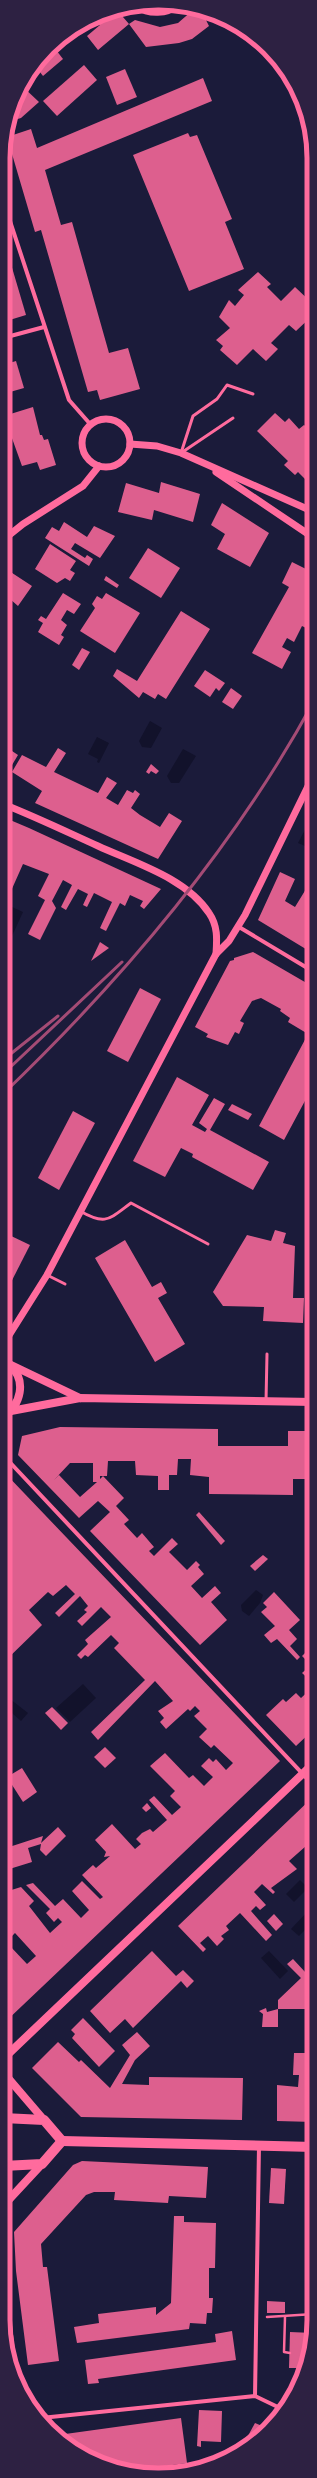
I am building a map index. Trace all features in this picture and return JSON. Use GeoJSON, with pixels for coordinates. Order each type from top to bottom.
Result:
{"type":"FeatureCollection","features":[{"type":"Feature","properties":{"kind":"main road"},"geometry":{"type":"LineString","coordinates":[[10,1364],[80,1398]]}},
{"type":"Feature","properties":{"kind":"main road"},"geometry":{"type":"LineString","coordinates":[[10,1366],[14,1369],[20,1386],[20,1395],[11,1411]]}},
{"type":"Feature","properties":{"kind":"main road"},"geometry":{"type":"LineString","coordinates":[[11,1411],[80,1398],[307,1402]]}},
{"type":"Feature","properties":{"kind":"main road"},"geometry":{"type":"LineString","coordinates":[[10,2052],[307,1770]]}},
{"type":"Feature","properties":{"kind":"main road"},"geometry":{"type":"LineString","coordinates":[[10,2080],[62,2142]]}},
{"type":"Feature","properties":{"kind":"main road"},"geometry":{"type":"LineString","coordinates":[[10,2118],[44,2120]]}},
{"type":"Feature","properties":{"kind":"main road"},"geometry":{"type":"LineString","coordinates":[[10,2198],[62,2142],[307,2147]]}},
{"type":"Feature","properties":{"kind":"main road"},"geometry":{"type":"LineString","coordinates":[[10,2166],[42,2164]]}},
{"type":"Feature","properties":{"kind":"street"},"geometry":{"type":"LineString","coordinates":[[140,11],[160,14],[169,10]]}},
{"type":"Feature","properties":{"kind":"street"},"geometry":{"type":"LineString","coordinates":[[10,222],[69,400],[90,425]]}},
{"type":"Feature","properties":{"kind":"street"},"geometry":{"type":"LineString","coordinates":[[10,336],[44,327]]}},
{"type":"Feature","properties":{"kind":"street"},"geometry":{"type":"LineString","coordinates":[[105,420],[120,424],[125,429],[130,444],[126,457],[120,462],[114,466],[99,466],[92,463],[84,452],[83,437],[90,425],[105,420]]}},
{"type":"Feature","properties":{"kind":"street"},"geometry":{"type":"LineString","coordinates":[[130,444],[157,446],[181,453],[307,509]]}},
{"type":"Feature","properties":{"kind":"street"},"geometry":{"type":"LineString","coordinates":[[199,461],[307,533]]}},
{"type":"Feature","properties":{"kind":"street"},"geometry":{"type":"LineString","coordinates":[[10,534],[23,524],[83,486],[99,466]]}},
{"type":"Feature","properties":{"kind":"street"},"geometry":{"type":"LineString","coordinates":[[10,1334],[46,1275],[216,954],[239,927],[307,788]]}},
{"type":"Feature","properties":{"kind":"street"},"geometry":{"type":"LineString","coordinates":[[10,807],[155,872],[187,891],[201,903],[214,921],[217,936],[216,954]]}},
{"type":"Feature","properties":{"kind":"street"},"geometry":{"type":"LineString","coordinates":[[239,927],[307,968]]}},
{"type":"Feature","properties":{"kind":"street"},"geometry":{"type":"LineString","coordinates":[[10,1462],[307,1778]]}},
{"type":"Feature","properties":{"kind":"street"},"geometry":{"type":"LineString","coordinates":[[255,2396],[259,2145]]}},
{"type":"Feature","properties":{"kind":"street"},"geometry":{"type":"LineString","coordinates":[[10,2325],[12,2344]]}},
{"type":"Feature","properties":{"kind":"street"},"geometry":{"type":"LineString","coordinates":[[47,2417],[255,2396],[279,2406]]}},
{"type":"Feature","properties":{"kind":"lane"},"geometry":{"type":"LineString","coordinates":[[181,453],[193,416],[217,399],[227,385],[253,394]]}},
{"type":"Feature","properties":{"kind":"lane"},"geometry":{"type":"LineString","coordinates":[[181,453],[233,418]]}},
{"type":"Feature","properties":{"kind":"lane"},"geometry":{"type":"LineString","coordinates":[[80,1212],[96,1220],[106,1221],[131,1203],[208,1244]]}},
{"type":"Feature","properties":{"kind":"lane"},"geometry":{"type":"LineString","coordinates":[[46,1275],[65,1284]]}},
{"type":"Feature","properties":{"kind":"lane"},"geometry":{"type":"LineString","coordinates":[[266,1401],[267,1354]]}},
{"type":"Feature","properties":{"kind":"path"},"geometry":{"type":"LineString","coordinates":[[257,2317],[285,2317],[307,2315]]}},
{"type":"Feature","properties":{"kind":"path"},"geometry":{"type":"LineString","coordinates":[[285,2317],[284,2352],[290,2353]]}},
{"type":"Feature","properties":{"kind":"shaded area"},"geometry":{"type":"Polygon","coordinates":[[[150,721],[162,728],[151,748],[142,747],[139,741],[150,721]]]}},
{"type":"Feature","properties":{"kind":"shaded area"},"geometry":{"type":"Polygon","coordinates":[[[97,737],[109,743],[99,763],[97,762],[98,759],[88,754],[97,737]]]}},
{"type":"Feature","properties":{"kind":"shaded area"},"geometry":{"type":"Polygon","coordinates":[[[183,749],[196,756],[179,783],[171,783],[167,776],[183,749]]]}},
{"type":"Feature","properties":{"kind":"shaded area"},"geometry":{"type":"Polygon","coordinates":[[[307,826],[307,847],[298,843],[307,826]]]}},
{"type":"Feature","properties":{"kind":"shaded area"},"geometry":{"type":"Polygon","coordinates":[[[12,907],[23,912],[10,940],[10,911],[12,907]]]}},
{"type":"Feature","properties":{"kind":"shaded area"},"geometry":{"type":"Polygon","coordinates":[[[256,1590],[263,1595],[260,1603],[249,1616],[242,1611],[241,1605],[256,1590]]]}},
{"type":"Feature","properties":{"kind":"shaded area"},"geometry":{"type":"Polygon","coordinates":[[[83,1684],[96,1698],[70,1722],[56,1708],[83,1684]]]}},
{"type":"Feature","properties":{"kind":"shaded area"},"geometry":{"type":"Polygon","coordinates":[[[10,1699],[28,1713],[21,1721],[10,1711],[10,1699]]]}},
{"type":"Feature","properties":{"kind":"shaded area"},"geometry":{"type":"Polygon","coordinates":[[[300,1880],[307,1887],[307,1889],[294,1902],[286,1894],[300,1880]]]}},
{"type":"Feature","properties":{"kind":"shaded area"},"geometry":{"type":"Polygon","coordinates":[[[307,1912],[307,1928],[299,1936],[291,1929],[307,1912]]]}},
{"type":"Feature","properties":{"kind":"shaded area"},"geometry":{"type":"Polygon","coordinates":[[[269,1951],[288,1971],[280,1979],[261,1958],[269,1951]]]}},
{"type":"Feature","properties":{"kind":"building"},"geometry":{"type":"Polygon","coordinates":[[[189,13],[205,18],[209,26],[192,39],[179,43],[146,47],[129,24],[135,20],[160,27],[178,23],[189,13]]]}},
{"type":"Feature","properties":{"kind":"building"},"geometry":{"type":"Polygon","coordinates":[[[121,15],[129,24],[98,50],[87,36],[100,25],[98,23],[121,15]]]}},
{"type":"Feature","properties":{"kind":"building"},"geometry":{"type":"Polygon","coordinates":[[[56,50],[63,59],[43,76],[39,71],[56,50]]]}},
{"type":"Feature","properties":{"kind":"building"},"geometry":{"type":"Polygon","coordinates":[[[84,65],[97,80],[57,116],[43,101],[84,65]]]}},
{"type":"Feature","properties":{"kind":"building"},"geometry":{"type":"Polygon","coordinates":[[[125,69],[137,97],[117,105],[106,77],[125,69]]]}},
{"type":"Feature","properties":{"kind":"building"},"geometry":{"type":"Polygon","coordinates":[[[203,78],[212,101],[45,170],[61,225],[72,222],[109,353],[128,348],[140,389],[100,400],[97,390],[88,392],[41,230],[35,232],[10,148],[12,135],[31,129],[37,148],[203,78]]]}},
{"type":"Feature","properties":{"kind":"building"},"geometry":{"type":"Polygon","coordinates":[[[27,90],[39,102],[21,118],[15,120],[27,90]]]}},
{"type":"Feature","properties":{"kind":"building"},"geometry":{"type":"Polygon","coordinates":[[[188,133],[190,137],[197,135],[232,219],[225,222],[244,269],[189,291],[133,155],[188,133]]]}},
{"type":"Feature","properties":{"kind":"building"},"geometry":{"type":"Polygon","coordinates":[[[10,261],[26,315],[10,320],[10,261]]]}},
{"type":"Feature","properties":{"kind":"building"},"geometry":{"type":"Polygon","coordinates":[[[258,272],[271,284],[267,287],[281,301],[295,287],[307,298],[307,321],[296,331],[289,325],[271,343],[278,349],[266,361],[253,349],[237,365],[220,350],[223,346],[216,340],[230,328],[219,317],[229,300],[235,306],[244,295],[238,290],[258,272]]]}},
{"type":"Feature","properties":{"kind":"building"},"geometry":{"type":"Polygon","coordinates":[[[16,361],[24,388],[10,392],[10,363],[16,361]]]}},
{"type":"Feature","properties":{"kind":"building"},"geometry":{"type":"Polygon","coordinates":[[[33,407],[40,435],[42,435],[44,440],[48,439],[56,465],[40,470],[37,462],[22,466],[10,433],[10,414],[33,407]]]}},
{"type":"Feature","properties":{"kind":"building"},"geometry":{"type":"Polygon","coordinates":[[[275,413],[285,422],[289,418],[299,429],[304,425],[307,427],[307,481],[298,472],[295,475],[284,465],[288,461],[257,431],[275,413]]]}},
{"type":"Feature","properties":{"kind":"building"},"geometry":{"type":"Polygon","coordinates":[[[161,482],[200,494],[193,522],[154,510],[152,520],[118,512],[126,483],[159,493],[161,482]]]}},
{"type":"Feature","properties":{"kind":"building"},"geometry":{"type":"Polygon","coordinates":[[[222,503],[269,533],[250,567],[217,549],[225,534],[211,525],[222,503]]]}},
{"type":"Feature","properties":{"kind":"building"},"geometry":{"type":"Polygon","coordinates":[[[64,522],[87,537],[94,526],[115,536],[100,558],[75,543],[71,549],[85,558],[87,555],[93,559],[89,566],[45,538],[52,527],[59,531],[64,522]]]}},
{"type":"Feature","properties":{"kind":"building"},"geometry":{"type":"Polygon","coordinates":[[[50,544],[76,561],[70,570],[75,573],[70,581],[65,578],[57,583],[35,569],[50,544]]]}},
{"type":"Feature","properties":{"kind":"building"},"geometry":{"type":"Polygon","coordinates":[[[148,548],[180,568],[161,598],[129,578],[148,548]]]}},
{"type":"Feature","properties":{"kind":"building"},"geometry":{"type":"Polygon","coordinates":[[[292,562],[307,570],[307,626],[306,628],[302,626],[294,642],[287,638],[282,647],[291,652],[282,669],[252,653],[289,587],[282,583],[292,562]]]}},
{"type":"Feature","properties":{"kind":"building"},"geometry":{"type":"Polygon","coordinates":[[[10,572],[32,586],[18,606],[10,599],[10,572]]]}},
{"type":"Feature","properties":{"kind":"building"},"geometry":{"type":"Polygon","coordinates":[[[106,576],[119,585],[117,588],[104,580],[106,576]]]}},
{"type":"Feature","properties":{"kind":"building"},"geometry":{"type":"Polygon","coordinates":[[[63,593],[81,604],[74,614],[67,610],[61,620],[67,625],[61,635],[64,637],[59,645],[38,632],[43,623],[38,620],[41,616],[46,619],[63,593]]]}},
{"type":"Feature","properties":{"kind":"building"},"geometry":{"type":"Polygon","coordinates":[[[106,593],[140,613],[115,653],[80,631],[95,608],[92,604],[97,596],[102,599],[106,593]]]}},
{"type":"Feature","properties":{"kind":"building"},"geometry":{"type":"Polygon","coordinates":[[[181,611],[210,629],[166,699],[158,694],[155,699],[143,692],[139,698],[113,676],[117,669],[137,681],[181,611]]]}},
{"type":"Feature","properties":{"kind":"building"},"geometry":{"type":"Polygon","coordinates":[[[82,648],[90,652],[79,670],[72,665],[82,648]]]}},
{"type":"Feature","properties":{"kind":"building"},"geometry":{"type":"Polygon","coordinates":[[[205,670],[225,683],[219,691],[216,688],[210,697],[194,686],[205,670]]]}},
{"type":"Feature","properties":{"kind":"building"},"geometry":{"type":"Polygon","coordinates":[[[231,688],[242,696],[233,709],[222,702],[231,688]]]}},
{"type":"Feature","properties":{"kind":"building"},"geometry":{"type":"Polygon","coordinates":[[[58,748],[66,753],[54,772],[98,793],[107,777],[117,783],[106,798],[118,805],[127,790],[133,793],[135,790],[140,794],[131,808],[140,815],[160,827],[169,813],[182,821],[158,859],[35,803],[42,791],[12,772],[22,755],[46,767],[58,748]]]}},
{"type":"Feature","properties":{"kind":"building"},"geometry":{"type":"Polygon","coordinates":[[[10,750],[18,755],[10,768],[10,750]]]}},
{"type":"Feature","properties":{"kind":"building"},"geometry":{"type":"Polygon","coordinates":[[[151,764],[159,771],[156,774],[151,771],[149,774],[146,772],[151,764]]]}},
{"type":"Feature","properties":{"kind":"building"},"geometry":{"type":"Polygon","coordinates":[[[10,820],[161,889],[144,909],[140,906],[143,901],[130,895],[125,906],[120,903],[106,931],[100,928],[112,902],[94,893],[87,907],[83,905],[88,894],[78,889],[66,910],[61,907],[72,885],[63,880],[52,901],[56,908],[40,940],[28,934],[45,900],[38,896],[49,874],[23,864],[10,893],[10,820]]]}},
{"type":"Feature","properties":{"kind":"building"},"geometry":{"type":"Polygon","coordinates":[[[280,872],[295,879],[285,901],[295,907],[307,887],[307,895],[305,898],[307,899],[307,950],[258,920],[280,872]]]}},
{"type":"Feature","properties":{"kind":"building"},"geometry":{"type":"Polygon","coordinates":[[[100,942],[109,948],[91,961],[100,942]]]}},
{"type":"Feature","properties":{"kind":"building"},"geometry":{"type":"Polygon","coordinates":[[[253,952],[307,983],[307,1033],[288,1022],[290,1018],[280,1011],[281,1009],[261,998],[252,1001],[240,1021],[244,1023],[239,1034],[235,1032],[228,1045],[206,1037],[208,1034],[195,1027],[230,961],[234,960],[234,958],[253,952]]]}},
{"type":"Feature","properties":{"kind":"building"},"geometry":{"type":"Polygon","coordinates":[[[140,988],[161,999],[128,1062],[107,1051],[140,988]]]}},
{"type":"Feature","properties":{"kind":"building"},"geometry":{"type":"Polygon","coordinates":[[[307,1036],[307,1097],[284,1140],[259,1126],[307,1036]]]}},
{"type":"Feature","properties":{"kind":"building"},"geometry":{"type":"Polygon","coordinates":[[[177,1077],[209,1095],[192,1125],[205,1132],[207,1129],[199,1123],[214,1098],[225,1104],[210,1130],[269,1162],[253,1190],[192,1157],[193,1154],[181,1148],[165,1177],[133,1161],[177,1077]]]}},
{"type":"Feature","properties":{"kind":"building"},"geometry":{"type":"Polygon","coordinates":[[[232,1104],[252,1114],[248,1120],[228,1110],[232,1104]]]}},
{"type":"Feature","properties":{"kind":"building"},"geometry":{"type":"Polygon","coordinates":[[[73,1111],[95,1123],[59,1190],[38,1178],[73,1111]]]}},
{"type":"Feature","properties":{"kind":"building"},"geometry":{"type":"Polygon","coordinates":[[[275,1230],[286,1233],[283,1243],[295,1246],[293,1298],[304,1298],[303,1323],[263,1321],[264,1307],[223,1306],[213,1292],[247,1235],[271,1241],[275,1230]]]}},
{"type":"Feature","properties":{"kind":"building"},"geometry":{"type":"Polygon","coordinates":[[[10,1235],[30,1245],[10,1284],[10,1235]]]}},
{"type":"Feature","properties":{"kind":"building"},"geometry":{"type":"Polygon","coordinates":[[[125,1240],[152,1287],[161,1282],[167,1293],[158,1298],[185,1344],[155,1362],[95,1258],[125,1240]]]}},
{"type":"Feature","properties":{"kind":"building"},"geometry":{"type":"Polygon","coordinates":[[[60,1427],[218,1429],[218,1446],[288,1446],[288,1431],[307,1431],[307,1479],[293,1479],[293,1495],[209,1494],[209,1477],[190,1475],[191,1459],[178,1459],[177,1475],[169,1475],[169,1490],[158,1490],[158,1476],[136,1475],[135,1461],[108,1461],[107,1476],[103,1476],[124,1498],[116,1506],[129,1520],[124,1524],[137,1538],[142,1533],[154,1547],[149,1551],[154,1556],[172,1538],[178,1544],[169,1552],[187,1570],[196,1561],[200,1565],[198,1567],[204,1574],[191,1586],[202,1598],[215,1586],[221,1593],[211,1602],[227,1620],[200,1645],[90,1531],[110,1512],[98,1501],[79,1518],[18,1455],[22,1436],[60,1427]],[[70,1463],[54,1480],[59,1475],[80,1497],[97,1482],[93,1482],[93,1463],[70,1463]]]}},
{"type":"Feature","properties":{"kind":"building"},"geometry":{"type":"Polygon","coordinates":[[[10,1478],[280,1761],[10,2017],[10,1946],[27,1964],[36,1956],[15,1933],[10,1938],[10,1890],[21,1887],[34,1901],[29,1906],[50,1933],[62,1922],[58,1918],[54,1922],[46,1913],[50,1909],[26,1885],[33,1883],[55,1906],[63,1899],[81,1918],[89,1910],[72,1891],[82,1881],[100,1899],[103,1897],[82,1875],[93,1865],[96,1868],[110,1856],[104,1857],[106,1852],[95,1840],[112,1824],[135,1849],[141,1844],[136,1839],[142,1833],[150,1829],[153,1832],[167,1820],[149,1800],[154,1796],[172,1815],[181,1807],[170,1796],[175,1791],[150,1766],[165,1753],[189,1778],[193,1775],[204,1786],[213,1777],[201,1766],[209,1758],[213,1762],[216,1759],[226,1770],[233,1763],[214,1745],[211,1748],[199,1737],[207,1729],[194,1716],[200,1711],[195,1706],[190,1711],[188,1709],[166,1729],[160,1722],[164,1718],[158,1711],[173,1701],[155,1681],[98,1740],[91,1732],[145,1680],[114,1648],[119,1643],[111,1635],[88,1657],[85,1655],[81,1659],[77,1655],[88,1644],[85,1640],[111,1617],[101,1607],[82,1626],[77,1621],[87,1612],[84,1610],[88,1606],[80,1596],[59,1617],[55,1613],[75,1594],[66,1585],[53,1596],[48,1592],[29,1610],[42,1625],[10,1656],[10,1478]]]}},
{"type":"Feature","properties":{"kind":"building"},"geometry":{"type":"Polygon","coordinates":[[[199,1512],[225,1541],[221,1545],[196,1515],[199,1512]]]}},
{"type":"Feature","properties":{"kind":"building"},"geometry":{"type":"Polygon","coordinates":[[[263,1555],[268,1559],[255,1571],[250,1566],[263,1555]]]}},
{"type":"Feature","properties":{"kind":"building"},"geometry":{"type":"Polygon","coordinates":[[[274,1592],[300,1620],[289,1630],[297,1639],[290,1646],[300,1657],[297,1660],[277,1639],[271,1643],[264,1635],[275,1626],[261,1612],[267,1607],[263,1603],[274,1592]]]}},
{"type":"Feature","properties":{"kind":"building"},"geometry":{"type":"Polygon","coordinates":[[[307,1651],[307,1661],[302,1656],[307,1651]]]}},
{"type":"Feature","properties":{"kind":"building"},"geometry":{"type":"Polygon","coordinates":[[[307,1669],[307,1678],[302,1673],[307,1669]]]}},
{"type":"Feature","properties":{"kind":"building"},"geometry":{"type":"Polygon","coordinates":[[[307,1692],[307,1736],[296,1746],[266,1715],[283,1699],[286,1702],[296,1693],[301,1698],[307,1692]]]}},
{"type":"Feature","properties":{"kind":"building"},"geometry":{"type":"Polygon","coordinates":[[[52,1707],[68,1723],[61,1730],[45,1713],[52,1707]]]}},
{"type":"Feature","properties":{"kind":"building"},"geometry":{"type":"Polygon","coordinates":[[[105,1747],[116,1758],[105,1768],[94,1757],[105,1747]]]}},
{"type":"Feature","properties":{"kind":"building"},"geometry":{"type":"Polygon","coordinates":[[[22,1768],[37,1792],[23,1802],[10,1782],[10,1775],[22,1768]]]}},
{"type":"Feature","properties":{"kind":"building"},"geometry":{"type":"Polygon","coordinates":[[[147,1803],[151,1808],[146,1812],[142,1808],[147,1803]]]}},
{"type":"Feature","properties":{"kind":"building"},"geometry":{"type":"Polygon","coordinates":[[[307,1803],[307,1847],[306,1846],[289,1861],[297,1869],[271,1888],[275,1892],[273,1894],[262,1884],[254,1892],[266,1905],[260,1910],[256,1906],[251,1911],[272,1935],[266,1941],[240,1913],[226,1926],[229,1930],[221,1936],[224,1939],[217,1946],[208,1936],[200,1943],[206,1949],[203,1952],[178,1926],[307,1803]]]}},
{"type":"Feature","properties":{"kind":"building"},"geometry":{"type":"Polygon","coordinates":[[[58,1827],[66,1836],[46,1856],[40,1850],[41,1844],[28,1848],[32,1862],[10,1869],[10,1847],[43,1836],[41,1843],[58,1827]]]}},
{"type":"Feature","properties":{"kind":"building"},"geometry":{"type":"Polygon","coordinates":[[[274,1914],[283,1924],[276,1931],[267,1921],[274,1914]]]}},
{"type":"Feature","properties":{"kind":"building"},"geometry":{"type":"Polygon","coordinates":[[[152,1951],[176,1976],[183,1970],[194,1981],[187,1988],[181,1981],[133,2028],[125,2019],[110,2033],[90,2011],[152,1951]]]}},
{"type":"Feature","properties":{"kind":"building"},"geometry":{"type":"Polygon","coordinates":[[[293,1959],[306,1973],[307,1972],[307,2009],[278,2009],[278,2000],[301,1978],[287,1964],[293,1959]]]}},
{"type":"Feature","properties":{"kind":"building"},"geometry":{"type":"Polygon","coordinates":[[[266,2008],[267,2012],[278,2009],[278,2027],[262,2027],[263,2014],[259,2011],[266,2008]]]}},
{"type":"Feature","properties":{"kind":"building"},"geometry":{"type":"Polygon","coordinates":[[[307,2009],[307,2122],[277,2121],[277,2085],[298,2087],[299,2075],[293,2075],[294,2053],[306,2053],[307,2009]]]}},
{"type":"Feature","properties":{"kind":"building"},"geometry":{"type":"Polygon","coordinates":[[[83,2018],[115,2051],[99,2067],[72,2038],[75,2034],[71,2030],[83,2018]]]}},
{"type":"Feature","properties":{"kind":"building"},"geometry":{"type":"Polygon","coordinates":[[[137,2032],[150,2046],[135,2060],[122,2084],[149,2085],[149,2077],[243,2078],[242,2120],[81,2117],[32,2068],[58,2042],[79,2062],[81,2060],[110,2088],[130,2055],[122,2045],[137,2032]]]}},
{"type":"Feature","properties":{"kind":"building"},"geometry":{"type":"Polygon","coordinates":[[[82,2161],[208,2167],[206,2198],[169,2196],[168,2203],[114,2200],[115,2192],[94,2192],[86,2195],[41,2244],[43,2267],[47,2267],[59,2361],[28,2365],[16,2271],[14,2232],[73,2165],[82,2161]]]}},
{"type":"Feature","properties":{"kind":"building"},"geometry":{"type":"Polygon","coordinates":[[[271,2168],[286,2169],[284,2204],[269,2203],[271,2168]]]}},
{"type":"Feature","properties":{"kind":"building"},"geometry":{"type":"Polygon","coordinates":[[[174,2216],[184,2216],[184,2222],[216,2223],[215,2268],[209,2268],[209,2298],[213,2298],[212,2313],[207,2313],[206,2324],[190,2323],[189,2329],[77,2343],[74,2327],[99,2323],[98,2314],[156,2307],[156,2315],[171,2303],[174,2216]]]}},
{"type":"Feature","properties":{"kind":"building"},"geometry":{"type":"Polygon","coordinates":[[[267,2301],[285,2302],[285,2313],[267,2313],[267,2301]]]}},
{"type":"Feature","properties":{"kind":"building"},"geometry":{"type":"Polygon","coordinates":[[[232,2331],[236,2360],[98,2379],[99,2383],[88,2384],[85,2360],[216,2342],[215,2334],[232,2331]]]}},
{"type":"Feature","properties":{"kind":"building"},"geometry":{"type":"Polygon","coordinates":[[[290,2332],[307,2333],[299,2368],[289,2368],[290,2332]]]}},
{"type":"Feature","properties":{"kind":"building"},"geometry":{"type":"Polygon","coordinates":[[[199,2410],[222,2411],[221,2442],[201,2441],[201,2447],[197,2446],[199,2410]]]}},
{"type":"Feature","properties":{"kind":"building"},"geometry":{"type":"Polygon","coordinates":[[[181,2418],[187,2463],[158,2468],[149,2468],[120,2463],[93,2453],[65,2434],[181,2418]]]}},
{"type":"Feature","properties":{"kind":"building"},"geometry":{"type":"Polygon","coordinates":[[[255,2423],[262,2426],[256,2431],[246,2439],[255,2423]]]}},
{"type":"Feature","properties":{"kind":"railway"},"geometry":{"type":"LineString","coordinates":[[10,1087],[48,1050],[91,1004],[174,909],[249,808],[283,755],[307,713]]}},
{"type":"Feature","properties":{"kind":"railway"},"geometry":{"type":"LineString","coordinates":[[10,1067],[122,962]]}},
{"type":"Feature","properties":{"kind":"railway"},"geometry":{"type":"LineString","coordinates":[[10,1054],[58,1016]]}}]}
